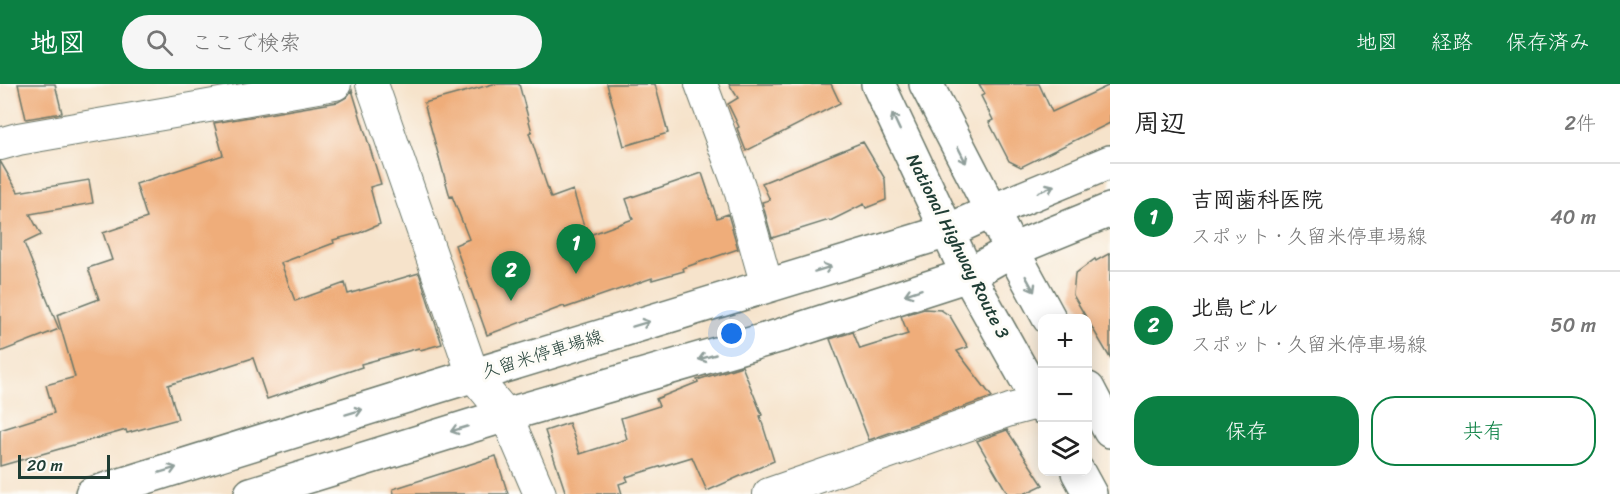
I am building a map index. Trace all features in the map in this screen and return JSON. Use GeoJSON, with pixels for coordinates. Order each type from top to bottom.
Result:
{"type":"FeatureCollection","features":[{"type":"Feature","properties":{"kind":"main road","name":"National Highway Route 3"},"geometry":{"type":"LineString","coordinates":[[878,84],[968,274],[1038,399]]}},
{"type":"Feature","properties":{"kind":"main road"},"geometry":{"type":"LineString","coordinates":[[926,84],[1047,314]]}},
{"type":"Feature","properties":{"kind":"main road","name":"久留米停車場線"},"geometry":{"type":"LineString","coordinates":[[92,494],[473,375],[948,231],[1110,162]]}},
{"type":"Feature","properties":{"kind":"main road"},"geometry":{"type":"LineString","coordinates":[[251,494],[506,415],[782,335],[968,274],[1012,250],[1110,210]]}},
{"type":"Feature","properties":{"kind":"main road"},"geometry":{"type":"LineString","coordinates":[[1092,397],[1110,431]]}},
{"type":"Feature","properties":{"kind":"main road"},"geometry":{"type":"LineString","coordinates":[[1081,476],[1090,494]]}},
{"type":"Feature","properties":{"kind":"street"},"geometry":{"type":"LineString","coordinates":[[0,144],[335,84]]}},
{"type":"Feature","properties":{"kind":"street"},"geometry":{"type":"LineString","coordinates":[[372,84],[473,375],[506,415],[540,494]]}},
{"type":"Feature","properties":{"kind":"street"},"geometry":{"type":"LineString","coordinates":[[701,84],[739,186],[767,286]]}},
{"type":"Feature","properties":{"kind":"street"},"geometry":{"type":"LineString","coordinates":[[769,494],[1010,410],[1038,405]]}},
{"type":"Feature","properties":{"kind":"building"},"geometry":{"type":"Polygon","coordinates":[[[18,84],[55,84],[62,113],[26,119],[18,84]]]}},
{"type":"Feature","properties":{"kind":"building"},"geometry":{"type":"Polygon","coordinates":[[[493,84],[519,84],[532,132],[529,133],[551,198],[573,190],[587,236],[633,219],[626,199],[702,173],[717,218],[728,214],[738,249],[683,268],[684,271],[652,280],[652,278],[565,308],[564,306],[487,335],[455,245],[469,239],[452,196],[450,197],[424,103],[493,84]]]}},
{"type":"Feature","properties":{"kind":"building"},"geometry":{"type":"Polygon","coordinates":[[[607,84],[655,84],[668,133],[624,146],[607,84]]]}},
{"type":"Feature","properties":{"kind":"building"},"geometry":{"type":"Polygon","coordinates":[[[729,84],[831,84],[840,103],[746,151],[737,128],[739,127],[728,104],[738,98],[729,84]]]}},
{"type":"Feature","properties":{"kind":"building"},"geometry":{"type":"Polygon","coordinates":[[[979,84],[1039,84],[1052,112],[1110,85],[1110,123],[1021,167],[1009,161],[989,122],[993,120],[981,96],[985,94],[979,84]]]}},
{"type":"Feature","properties":{"kind":"building"},"geometry":{"type":"Polygon","coordinates":[[[352,90],[381,184],[370,187],[380,224],[333,240],[334,243],[281,263],[295,301],[345,283],[348,294],[419,273],[442,344],[361,364],[362,367],[267,399],[253,358],[168,385],[178,419],[127,433],[126,430],[0,466],[0,430],[54,413],[46,385],[75,377],[57,315],[99,299],[88,268],[112,260],[103,233],[147,218],[136,184],[223,155],[214,123],[338,102],[347,97],[352,90]]]}},
{"type":"Feature","properties":{"kind":"building"},"geometry":{"type":"Polygon","coordinates":[[[863,142],[885,179],[886,200],[866,208],[864,204],[830,221],[772,238],[762,202],[770,200],[762,183],[863,142]]]}},
{"type":"Feature","properties":{"kind":"building"},"geometry":{"type":"Polygon","coordinates":[[[0,161],[18,192],[89,180],[93,203],[30,214],[41,235],[24,243],[59,329],[0,352],[0,161]]]}},
{"type":"Feature","properties":{"kind":"building"},"geometry":{"type":"Polygon","coordinates":[[[1110,253],[1110,358],[1092,327],[1092,314],[1084,314],[1073,295],[1075,274],[1095,259],[1096,261],[1110,253]]]}},
{"type":"Feature","properties":{"kind":"building"},"geometry":{"type":"Polygon","coordinates":[[[924,309],[941,310],[950,316],[968,347],[957,351],[992,397],[869,440],[830,339],[853,332],[860,349],[908,334],[901,316],[924,309]]]}},
{"type":"Feature","properties":{"kind":"building"},"geometry":{"type":"Polygon","coordinates":[[[742,366],[762,415],[760,416],[774,461],[707,491],[692,457],[626,477],[628,481],[619,484],[622,494],[566,494],[545,431],[569,423],[580,454],[627,439],[621,418],[659,406],[656,399],[698,382],[697,380],[742,366]]]}},
{"type":"Feature","properties":{"kind":"building"},"geometry":{"type":"Polygon","coordinates":[[[1007,430],[1043,485],[1024,494],[1008,494],[977,441],[1007,430]]]}},
{"type":"Feature","properties":{"kind":"building"},"geometry":{"type":"Polygon","coordinates":[[[496,456],[508,494],[394,494],[393,489],[496,456]]]}},
{"type":"Feature","properties":{"kind":"place","name":"吉岡歯科医院"},"geometry":{"type":"Point","coordinates":[576,274]}},
{"type":"Feature","properties":{"kind":"place","name":"北島ビル"},"geometry":{"type":"Point","coordinates":[511,301]}}]}
